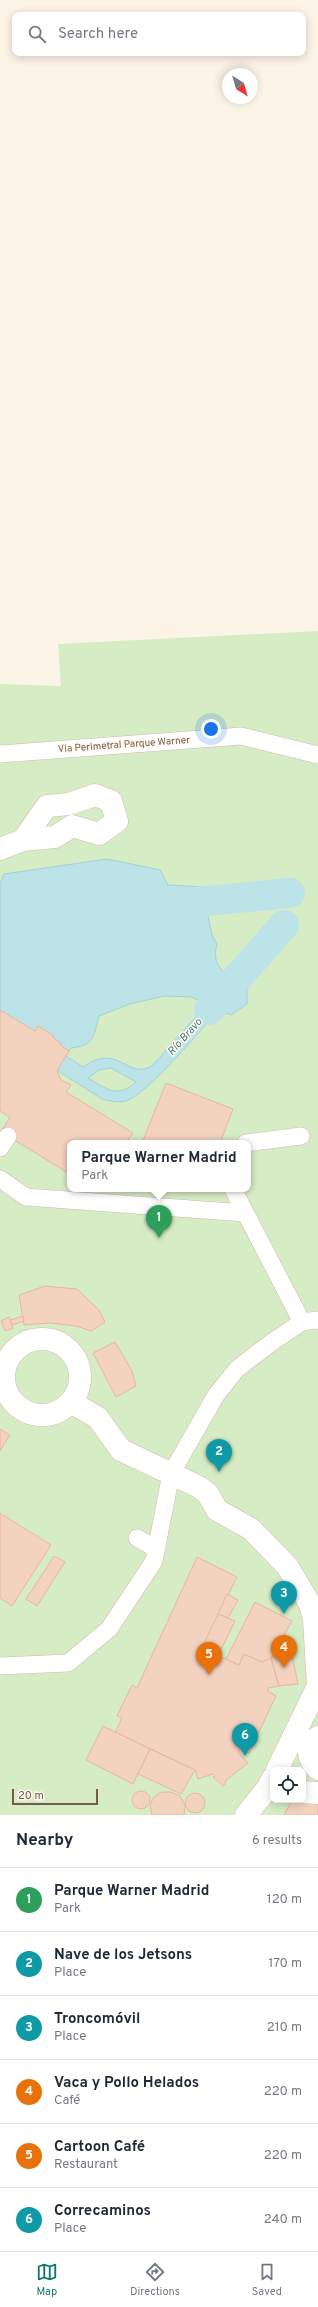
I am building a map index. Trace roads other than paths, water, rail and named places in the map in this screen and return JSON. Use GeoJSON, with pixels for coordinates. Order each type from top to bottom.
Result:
{"type":"FeatureCollection","features":[{"type":"Feature","properties":{"kind":"street"},"geometry":{"type":"LineString","coordinates":[[95,795],[111,801],[117,821],[99,834],[55,837],[9,848],[47,806],[69,804],[95,795]]}},
{"type":"Feature","properties":{"kind":"street"},"geometry":{"type":"LineString","coordinates":[[69,804],[75,835]]}},
{"type":"Feature","properties":{"kind":"street"},"geometry":{"type":"LineString","coordinates":[[43,1339],[55,1341],[66,1347],[74,1356],[79,1367],[80,1380],[77,1392],[71,1402],[60,1410],[48,1415],[35,1415],[23,1410],[13,1402],[6,1391],[3,1364],[20,1346],[31,1340],[43,1339]]}},
{"type":"Feature","properties":{"kind":"street"},"geometry":{"type":"LineString","coordinates":[[71,1402],[98,1418],[121,1450],[199,1487],[208,1494],[217,1510],[251,1529],[287,1566],[310,1604],[314,1619],[318,1686],[307,1739],[310,1758],[318,1769]]}},
{"type":"Feature","properties":{"kind":"street"},"geometry":{"type":"LineString","coordinates":[[280,1767],[307,1739]]}},
{"type":"Feature","properties":{"kind":"street"},"geometry":{"type":"LineString","coordinates":[[246,1815],[270,1787]]}},
{"type":"Feature","properties":{"kind":"street"},"geometry":{"type":"LineString","coordinates":[[306,1792],[318,1793]]}},
{"type":"Feature","properties":{"kind":"lane","name":"Via Perimetral Parque Warner"},"geometry":{"type":"LineString","coordinates":[[0,754],[241,736],[318,755]]}},
{"type":"Feature","properties":{"kind":"lane"},"geometry":{"type":"LineString","coordinates":[[251,1142],[301,1136]]}},
{"type":"Feature","properties":{"kind":"lane"},"geometry":{"type":"LineString","coordinates":[[0,1179],[26,1197],[246,1212]]}},
{"type":"Feature","properties":{"kind":"lane"},"geometry":{"type":"LineString","coordinates":[[0,1667],[68,1663],[109,1629],[154,1561],[171,1474],[216,1395],[237,1369],[310,1321],[235,1192]]}},
{"type":"Feature","properties":{"kind":"lane"},"geometry":{"type":"LineString","coordinates":[[137,1538],[157,1549]]}},
{"type":"Feature","properties":{"kind":"water"},"geometry":{"type":"Polygon","coordinates":[[[107,859],[160,870],[168,885],[202,887],[212,935],[217,944],[216,960],[222,970],[247,985],[247,1004],[231,1015],[219,1010],[160,1074],[136,1096],[123,1102],[114,1102],[102,1099],[0,1034],[0,884],[4,874],[107,859]],[[164,996],[130,1004],[99,1016],[92,1039],[84,1045],[71,1048],[66,1056],[83,1067],[95,1060],[105,1058],[114,1059],[136,1069],[144,1069],[153,1065],[207,1004],[191,997],[164,996]],[[111,1068],[99,1070],[88,1078],[107,1089],[117,1091],[123,1090],[136,1082],[111,1068]]]}},
{"type":"Feature","properties":{"kind":"waterway","name":"Río Bravo"},"geometry":{"type":"LineString","coordinates":[[164,905],[290,893]]}},
{"type":"Feature","properties":{"kind":"waterway","name":"Río Bravo"},"geometry":{"type":"LineString","coordinates":[[209,1010],[284,925]]}},
{"type":"Feature","properties":{"kind":"place","name":"Parque Warner Madrid"},"geometry":{"type":"Point","coordinates":[159,1238]}},
{"type":"Feature","properties":{"kind":"place","name":"Nave de los Jetsons"},"geometry":{"type":"Point","coordinates":[219,1472]}},
{"type":"Feature","properties":{"kind":"place","name":"Troncomóvil"},"geometry":{"type":"Point","coordinates":[284,1614]}},
{"type":"Feature","properties":{"kind":"place","name":"Vaca y Pollo Helados"},"geometry":{"type":"Point","coordinates":[284,1668]}},
{"type":"Feature","properties":{"kind":"place","name":"Cartoon Café"},"geometry":{"type":"Point","coordinates":[209,1675]}},
{"type":"Feature","properties":{"kind":"place","name":"Correcaminos"},"geometry":{"type":"Point","coordinates":[245,1756]}}]}
